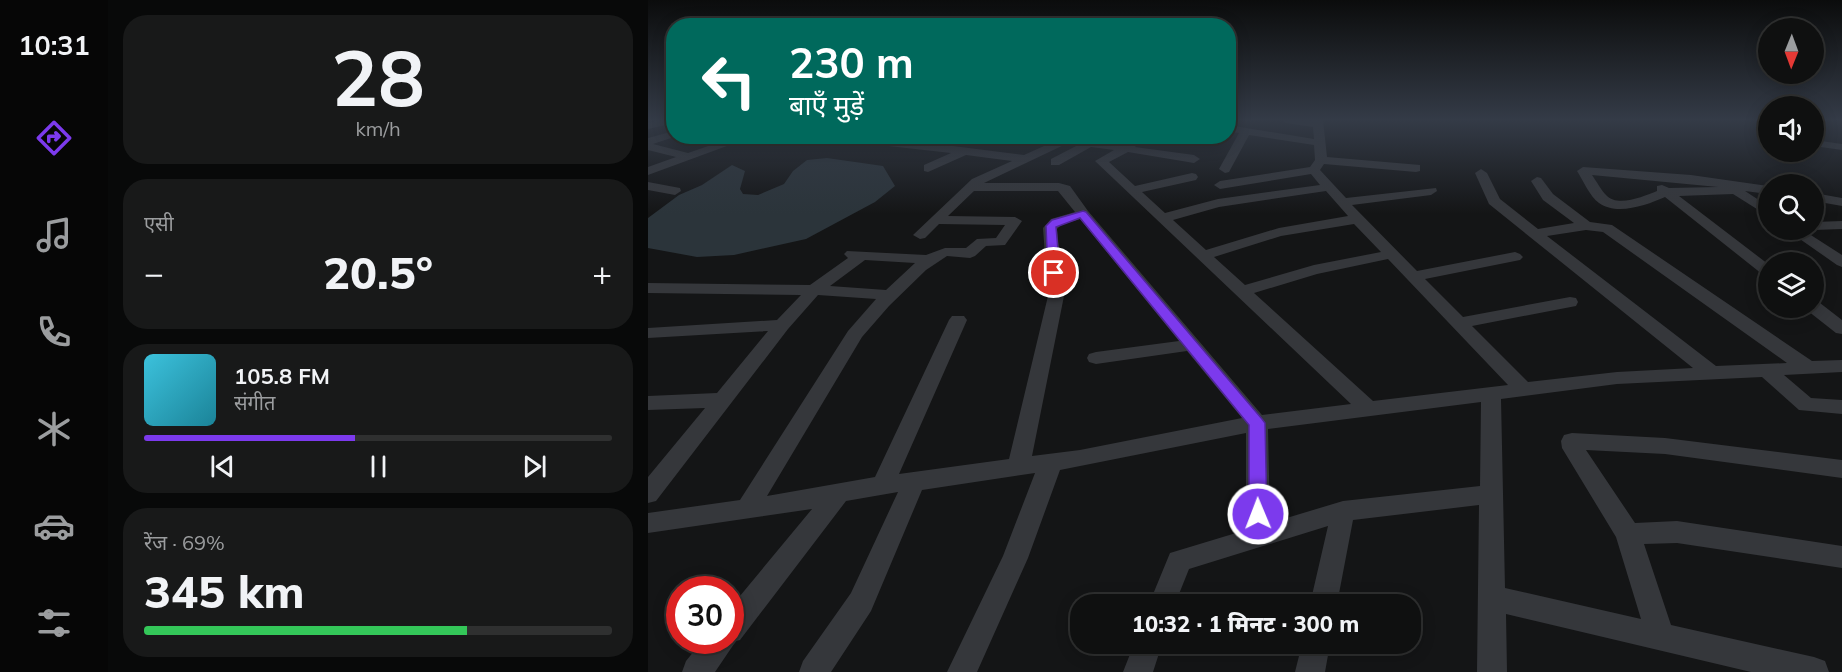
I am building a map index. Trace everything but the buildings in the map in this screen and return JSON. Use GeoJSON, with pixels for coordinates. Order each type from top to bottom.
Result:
{"type":"FeatureCollection","features":[{"type":"Feature","properties":{"kind":"street"},"geometry":{"type":"LineString","coordinates":[[671,151],[688,157]]}},
{"type":"Feature","properties":{"kind":"street"},"geometry":{"type":"LineString","coordinates":[[648,171],[704,151]]}},
{"type":"Feature","properties":{"kind":"street"},"geometry":{"type":"LineString","coordinates":[[928,168],[962,151]]}},
{"type":"Feature","properties":{"kind":"street"},"geometry":{"type":"LineString","coordinates":[[974,151],[1026,159]]}},
{"type":"Feature","properties":{"kind":"street"},"geometry":{"type":"LineString","coordinates":[[920,235],[983,178],[1042,151]]}},
{"type":"Feature","properties":{"kind":"street"},"geometry":{"type":"LineString","coordinates":[[1055,162],[1075,151]]}},
{"type":"Feature","properties":{"kind":"street"},"geometry":{"type":"LineString","coordinates":[[1121,151],[1101,161],[1369,409]]}},
{"type":"Feature","properties":{"kind":"street"},"geometry":{"type":"LineString","coordinates":[[1135,151],[1194,159]]}},
{"type":"Feature","properties":{"kind":"street"},"geometry":{"type":"LineString","coordinates":[[1225,170],[1235,151]]}},
{"type":"Feature","properties":{"kind":"street"},"geometry":{"type":"LineString","coordinates":[[1319,151],[1318,165],[1330,187],[1342,202],[1524,390]]}},
{"type":"Feature","properties":{"kind":"street"},"geometry":{"type":"LineString","coordinates":[[1220,185],[1318,165],[1416,168]]}},
{"type":"Feature","properties":{"kind":"street"},"geometry":{"type":"LineString","coordinates":[[1758,189],[1644,175],[1583,171],[1602,200],[1609,203],[1639,203],[1667,192],[1731,187],[1758,205]]}},
{"type":"Feature","properties":{"kind":"street"},"geometry":{"type":"LineString","coordinates":[[1481,173],[1494,201],[1538,233],[1712,373]]}},
{"type":"Feature","properties":{"kind":"street"},"geometry":{"type":"LineString","coordinates":[[1644,175],[1758,264]]}},
{"type":"Feature","properties":{"kind":"street"},"geometry":{"type":"LineString","coordinates":[[1134,190],[1192,177]]}},
{"type":"Feature","properties":{"kind":"street"},"geometry":{"type":"LineString","coordinates":[[1536,182],[1548,197],[1586,226]]}},
{"type":"Feature","properties":{"kind":"street"},"geometry":{"type":"LineString","coordinates":[[648,186],[675,191]]}},
{"type":"Feature","properties":{"kind":"street"},"geometry":{"type":"LineString","coordinates":[[1163,218],[1218,203],[1330,187]]}},
{"type":"Feature","properties":{"kind":"street"},"geometry":{"type":"LineString","coordinates":[[970,188],[1062,188],[1257,423],[1258,537]]}},
{"type":"Feature","properties":{"kind":"street"},"geometry":{"type":"LineString","coordinates":[[1342,202],[1431,191]]}},
{"type":"Feature","properties":{"kind":"street"},"geometry":{"type":"LineString","coordinates":[[1824,199],[1842,202]]}},
{"type":"Feature","properties":{"kind":"street"},"geometry":{"type":"LineString","coordinates":[[1824,202],[1842,212]]}},
{"type":"Feature","properties":{"kind":"street"},"geometry":{"type":"LineString","coordinates":[[1019,466],[1056,296],[1050,228],[1056,222],[1083,214]]}},
{"type":"Feature","properties":{"kind":"street"},"geometry":{"type":"LineString","coordinates":[[1204,255],[1278,232],[1358,219]]}},
{"type":"Feature","properties":{"kind":"street"},"geometry":{"type":"LineString","coordinates":[[747,509],[854,335],[872,313],[929,260],[944,252],[970,253],[982,242],[1000,242],[1015,221],[936,220]]}},
{"type":"Feature","properties":{"kind":"street"},"geometry":{"type":"LineString","coordinates":[[1824,226],[1842,225]]}},
{"type":"Feature","properties":{"kind":"street"},"geometry":{"type":"LineString","coordinates":[[1538,233],[1586,226],[1606,228],[1808,368]]}},
{"type":"Feature","properties":{"kind":"street"},"geometry":{"type":"LineString","coordinates":[[1809,240],[1842,262]]}},
{"type":"Feature","properties":{"kind":"street"},"geometry":{"type":"LineString","coordinates":[[648,494],[782,325],[814,290],[857,254],[929,260]]}},
{"type":"Feature","properties":{"kind":"street"},"geometry":{"type":"LineString","coordinates":[[1243,291],[1314,270],[1392,254]]}},
{"type":"Feature","properties":{"kind":"street"},"geometry":{"type":"LineString","coordinates":[[1413,276],[1515,257]]}},
{"type":"Feature","properties":{"kind":"street"},"geometry":{"type":"LineString","coordinates":[[648,288],[814,290],[891,295]]}},
{"type":"Feature","properties":{"kind":"street"},"geometry":{"type":"LineString","coordinates":[[1459,323],[1570,302]]}},
{"type":"Feature","properties":{"kind":"street"},"geometry":{"type":"LineString","coordinates":[[1824,315],[1842,329]]}},
{"type":"Feature","properties":{"kind":"street"},"geometry":{"type":"LineString","coordinates":[[883,484],[958,320]]}},
{"type":"Feature","properties":{"kind":"street"},"geometry":{"type":"LineString","coordinates":[[652,336],[782,325]]}},
{"type":"Feature","properties":{"kind":"street"},"geometry":{"type":"LineString","coordinates":[[1096,358],[1192,345]]}},
{"type":"Feature","properties":{"kind":"street"},"geometry":{"type":"LineString","coordinates":[[648,523],[839,494],[883,484],[914,482],[1051,462],[1257,423],[1617,378],[1842,366]]}},
{"type":"Feature","properties":{"kind":"street"},"geometry":{"type":"LineString","coordinates":[[1766,370],[1806,405],[1842,407]]}},
{"type":"Feature","properties":{"kind":"street"},"geometry":{"type":"LineString","coordinates":[[1491,394],[1492,672]]}},
{"type":"Feature","properties":{"kind":"street"},"geometry":{"type":"LineString","coordinates":[[648,403],[723,400]]}},
{"type":"Feature","properties":{"kind":"street"},"geometry":{"type":"LineString","coordinates":[[1661,638],[1628,534],[1576,455],[1571,445],[1572,441],[1665,446],[1842,469]]}},
{"type":"Feature","properties":{"kind":"street"},"geometry":{"type":"LineString","coordinates":[[962,672],[1015,558],[1051,462]]}},
{"type":"Feature","properties":{"kind":"street"},"geometry":{"type":"LineString","coordinates":[[814,672],[861,602],[914,482]]}},
{"type":"Feature","properties":{"kind":"street"},"geometry":{"type":"LineString","coordinates":[[744,613],[839,494]]}},
{"type":"Feature","properties":{"kind":"street"},"geometry":{"type":"LineString","coordinates":[[1166,594],[1179,561],[1343,511],[1493,494]]}},
{"type":"Feature","properties":{"kind":"street"},"geometry":{"type":"LineString","coordinates":[[1326,594],[1343,511]]}},
{"type":"Feature","properties":{"kind":"street"},"geometry":{"type":"LineString","coordinates":[[1628,534],[1677,532],[1842,557]]}},
{"type":"Feature","properties":{"kind":"street"},"geometry":{"type":"LineString","coordinates":[[1492,598],[1814,672]]}},
{"type":"Feature","properties":{"kind":"street"},"geometry":{"type":"LineString","coordinates":[[697,672],[711,654]]}},
{"type":"Feature","properties":{"kind":"street"},"geometry":{"type":"LineString","coordinates":[[1138,672],[1144,654]]}},
{"type":"Feature","properties":{"kind":"street"},"geometry":{"type":"LineString","coordinates":[[1310,672],[1314,654]]}},
{"type":"Feature","properties":{"kind":"shaded area"},"geometry":{"type":"Polygon","coordinates":[[[827,158],[883,166],[895,186],[875,202],[806,239],[734,255],[697,257],[648,248],[648,218],[679,195],[702,185],[732,165],[745,171],[740,189],[743,194],[758,195],[784,184],[793,171],[807,160],[827,158]]]}},
{"type":"Feature","properties":{"kind":"route"},"geometry":{"type":"LineString","coordinates":[[1054,273],[1050,228],[1056,222],[1083,214],[1257,423],[1258,514]]}}]}
